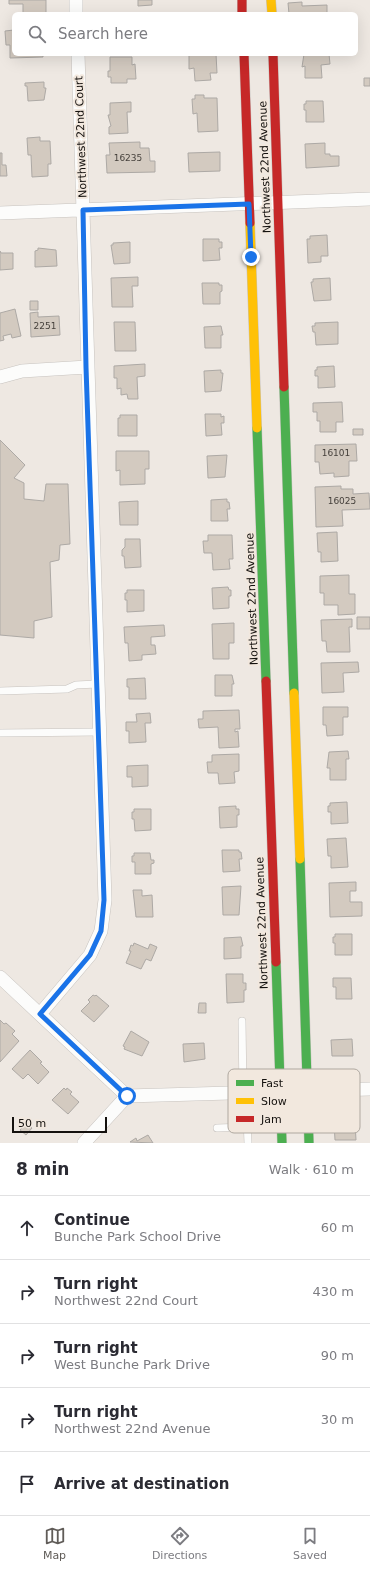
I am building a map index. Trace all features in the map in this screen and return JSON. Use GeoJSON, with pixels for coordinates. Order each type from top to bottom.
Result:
{"type":"FeatureCollection","features":[{"type":"Feature","properties":{"kind":"main road"},"geometry":{"type":"LineString","coordinates":[[242,0],[242,12]]}},
{"type":"Feature","properties":{"kind":"main road"},"geometry":{"type":"LineString","coordinates":[[271,0],[272,12]]}},
{"type":"Feature","properties":{"kind":"main road","name":"Northwest 22nd Avenue"},"geometry":{"type":"LineString","coordinates":[[244,56],[279,1069]]}},
{"type":"Feature","properties":{"kind":"main road","name":"Northwest 22nd Avenue"},"geometry":{"type":"LineString","coordinates":[[273,56],[307,1069]]}},
{"type":"Feature","properties":{"kind":"main road","name":"Northwest 22nd Avenue"},"geometry":{"type":"LineString","coordinates":[[282,1133],[282,1143]]}},
{"type":"Feature","properties":{"kind":"main road","name":"Northwest 22nd Avenue"},"geometry":{"type":"LineString","coordinates":[[309,1133],[309,1143]]}},
{"type":"Feature","properties":{"kind":"street"},"geometry":{"type":"LineString","coordinates":[[76,0],[76,12]]}},
{"type":"Feature","properties":{"kind":"street","name":"Northwest 22nd Court"},"geometry":{"type":"LineString","coordinates":[[40,1014],[90,955],[101,931],[104,900],[86,367],[78,56]]}},
{"type":"Feature","properties":{"kind":"street"},"geometry":{"type":"LineString","coordinates":[[0,213],[370,199]]}},
{"type":"Feature","properties":{"kind":"street"},"geometry":{"type":"LineString","coordinates":[[0,377],[22,371],[86,367]]}},
{"type":"Feature","properties":{"kind":"street"},"geometry":{"type":"LineString","coordinates":[[0,977],[127,1096],[228,1093]]}},
{"type":"Feature","properties":{"kind":"street"},"geometry":{"type":"LineString","coordinates":[[360,1089],[370,1089]]}},
{"type":"Feature","properties":{"kind":"street"},"geometry":{"type":"LineString","coordinates":[[84,1143],[127,1096]]}},
{"type":"Feature","properties":{"kind":"lane"},"geometry":{"type":"LineString","coordinates":[[0,691],[67,689],[76,685],[97,684]]}},
{"type":"Feature","properties":{"kind":"lane"},"geometry":{"type":"LineString","coordinates":[[0,733],[99,732]]}},
{"type":"Feature","properties":{"kind":"lane"},"geometry":{"type":"LineString","coordinates":[[242,1021],[244,1069]]}},
{"type":"Feature","properties":{"kind":"lane"},"geometry":{"type":"LineString","coordinates":[[217,1128],[228,1128]]}},
{"type":"Feature","properties":{"kind":"building"},"geometry":{"type":"Polygon","coordinates":[[[9,0],[46,0],[46,12],[23,12],[23,4],[9,4],[9,0]]]}},
{"type":"Feature","properties":{"kind":"building"},"geometry":{"type":"Polygon","coordinates":[[[138,0],[152,0],[152,5],[138,6],[138,0]]]}},
{"type":"Feature","properties":{"kind":"building"},"geometry":{"type":"Polygon","coordinates":[[[302,2],[302,6],[327,5],[327,12],[289,12],[288,3],[302,2]]]}},
{"type":"Feature","properties":{"kind":"building"},"geometry":{"type":"Polygon","coordinates":[[[12,30],[12,56],[43,57],[10,58],[10,45],[6,45],[5,31],[12,30]]]}},
{"type":"Feature","properties":{"kind":"building"},"geometry":{"type":"Polygon","coordinates":[[[189,56],[216,56],[217,73],[210,73],[211,80],[195,81],[194,68],[189,69],[189,56]]]}},
{"type":"Feature","properties":{"kind":"building"},"geometry":{"type":"Polygon","coordinates":[[[304,56],[329,56],[330,64],[321,65],[322,78],[305,78],[305,66],[302,67],[304,56]]]}},
{"type":"Feature","properties":{"kind":"building"},"geometry":{"type":"Polygon","coordinates":[[[110,57],[132,57],[132,65],[135,64],[136,79],[127,79],[127,83],[111,83],[111,77],[108,77],[108,71],[110,71],[110,57]]]}},
{"type":"Feature","properties":{"kind":"building"},"geometry":{"type":"Polygon","coordinates":[[[364,78],[370,78],[370,86],[364,86],[364,78]]]}},
{"type":"Feature","properties":{"kind":"building"},"geometry":{"type":"Polygon","coordinates":[[[44,82],[44,88],[46,88],[44,100],[28,101],[27,86],[25,86],[25,83],[44,82]]]}},
{"type":"Feature","properties":{"kind":"building"},"geometry":{"type":"Polygon","coordinates":[[[195,95],[204,95],[204,98],[217,98],[218,131],[198,132],[197,113],[193,114],[192,99],[195,99],[195,95]]]}},
{"type":"Feature","properties":{"kind":"building"},"geometry":{"type":"Polygon","coordinates":[[[306,101],[323,101],[324,122],[306,122],[306,110],[304,110],[304,104],[306,104],[306,101]]]}},
{"type":"Feature","properties":{"kind":"building"},"geometry":{"type":"Polygon","coordinates":[[[131,102],[131,112],[127,112],[128,133],[109,134],[109,127],[111,126],[108,115],[110,115],[110,103],[131,102]]]}},
{"type":"Feature","properties":{"kind":"building"},"geometry":{"type":"Polygon","coordinates":[[[40,137],[40,141],[50,141],[51,164],[48,164],[48,176],[32,177],[31,155],[28,155],[27,138],[40,137]]]}},
{"type":"Feature","properties":{"kind":"building"},"geometry":{"type":"Polygon","coordinates":[[[140,142],[140,148],[149,148],[150,161],[155,161],[155,172],[107,173],[106,155],[110,155],[109,143],[140,142]]]}},
{"type":"Feature","properties":{"kind":"building"},"geometry":{"type":"Polygon","coordinates":[[[325,143],[325,154],[330,154],[330,156],[339,156],[339,166],[306,168],[305,144],[325,143]]]}},
{"type":"Feature","properties":{"kind":"building"},"geometry":{"type":"Polygon","coordinates":[[[220,152],[220,171],[189,172],[188,153],[220,152]]]}},
{"type":"Feature","properties":{"kind":"building"},"geometry":{"type":"Polygon","coordinates":[[[0,153],[2,153],[2,165],[6,165],[7,176],[0,176],[0,153]]]}},
{"type":"Feature","properties":{"kind":"building"},"geometry":{"type":"Polygon","coordinates":[[[327,235],[328,256],[321,256],[321,262],[308,263],[307,239],[310,239],[310,236],[327,235]]]}},
{"type":"Feature","properties":{"kind":"building"},"geometry":{"type":"Polygon","coordinates":[[[203,239],[219,239],[219,242],[222,242],[222,248],[219,248],[220,260],[203,261],[203,239]]]}},
{"type":"Feature","properties":{"kind":"building"},"geometry":{"type":"Polygon","coordinates":[[[130,242],[130,263],[114,264],[111,245],[113,245],[113,243],[130,242]]]}},
{"type":"Feature","properties":{"kind":"building"},"geometry":{"type":"Polygon","coordinates":[[[38,248],[56,250],[57,266],[35,267],[35,251],[38,250],[38,248]]]}},
{"type":"Feature","properties":{"kind":"building"},"geometry":{"type":"Polygon","coordinates":[[[0,251],[1,253],[13,253],[13,269],[0,270],[0,251]]]}},
{"type":"Feature","properties":{"kind":"building"},"geometry":{"type":"Polygon","coordinates":[[[138,277],[138,286],[132,286],[133,307],[112,307],[111,278],[138,277]]]}},
{"type":"Feature","properties":{"kind":"building"},"geometry":{"type":"Polygon","coordinates":[[[330,278],[331,300],[314,301],[311,282],[313,282],[313,279],[330,278]]]}},
{"type":"Feature","properties":{"kind":"building"},"geometry":{"type":"Polygon","coordinates":[[[202,283],[219,283],[219,285],[222,285],[222,291],[220,292],[220,304],[203,304],[202,283]]]}},
{"type":"Feature","properties":{"kind":"building"},"geometry":{"type":"Polygon","coordinates":[[[30,301],[38,301],[38,310],[30,310],[30,301]]]}},
{"type":"Feature","properties":{"kind":"building"},"geometry":{"type":"Polygon","coordinates":[[[15,309],[21,336],[12,338],[11,334],[3,336],[4,340],[0,341],[0,313],[15,309]]]}},
{"type":"Feature","properties":{"kind":"building"},"geometry":{"type":"Polygon","coordinates":[[[38,312],[38,317],[59,316],[60,335],[31,337],[30,313],[38,312]]]}},
{"type":"Feature","properties":{"kind":"building"},"geometry":{"type":"Polygon","coordinates":[[[114,322],[135,322],[136,351],[115,351],[114,322]]]}},
{"type":"Feature","properties":{"kind":"building"},"geometry":{"type":"Polygon","coordinates":[[[338,322],[338,344],[316,345],[315,332],[313,332],[312,326],[315,326],[315,323],[338,322]]]}},
{"type":"Feature","properties":{"kind":"building"},"geometry":{"type":"Polygon","coordinates":[[[221,326],[223,335],[221,335],[221,348],[205,348],[204,327],[221,326]]]}},
{"type":"Feature","properties":{"kind":"building"},"geometry":{"type":"Polygon","coordinates":[[[145,364],[145,376],[137,377],[138,399],[128,399],[127,394],[121,395],[121,388],[117,389],[117,378],[114,378],[114,366],[145,364]]]}},
{"type":"Feature","properties":{"kind":"building"},"geometry":{"type":"Polygon","coordinates":[[[334,366],[335,387],[318,388],[318,376],[315,376],[315,370],[317,370],[317,367],[334,366]]]}},
{"type":"Feature","properties":{"kind":"building"},"geometry":{"type":"Polygon","coordinates":[[[221,370],[221,373],[223,373],[221,391],[205,392],[204,371],[221,370]]]}},
{"type":"Feature","properties":{"kind":"building"},"geometry":{"type":"Polygon","coordinates":[[[342,402],[343,422],[336,422],[336,432],[320,432],[320,421],[317,421],[317,412],[313,412],[313,403],[342,402]]]}},
{"type":"Feature","properties":{"kind":"building"},"geometry":{"type":"Polygon","coordinates":[[[205,414],[221,414],[221,417],[224,416],[224,423],[221,423],[222,435],[206,436],[205,414]]]}},
{"type":"Feature","properties":{"kind":"building"},"geometry":{"type":"Polygon","coordinates":[[[120,415],[137,415],[137,436],[118,436],[118,418],[120,418],[120,415]]]}},
{"type":"Feature","properties":{"kind":"building"},"geometry":{"type":"Polygon","coordinates":[[[353,429],[363,429],[363,435],[353,435],[353,429]]]}},
{"type":"Feature","properties":{"kind":"building"},"geometry":{"type":"Polygon","coordinates":[[[0,440],[25,465],[14,478],[24,483],[24,499],[44,501],[46,484],[68,484],[70,544],[60,545],[59,560],[50,562],[52,617],[34,621],[34,638],[0,635],[0,440]]]}},
{"type":"Feature","properties":{"kind":"building"},"geometry":{"type":"Polygon","coordinates":[[[356,444],[357,461],[349,461],[349,476],[334,477],[334,473],[320,474],[319,462],[315,462],[315,445],[356,444]]]}},
{"type":"Feature","properties":{"kind":"building"},"geometry":{"type":"Polygon","coordinates":[[[116,451],[149,451],[149,469],[145,469],[145,484],[120,485],[120,470],[116,471],[116,451]]]}},
{"type":"Feature","properties":{"kind":"building"},"geometry":{"type":"Polygon","coordinates":[[[227,455],[225,477],[208,478],[207,456],[227,455]]]}},
{"type":"Feature","properties":{"kind":"building"},"geometry":{"type":"Polygon","coordinates":[[[341,486],[341,489],[353,489],[353,494],[369,493],[370,509],[342,510],[343,526],[316,527],[315,487],[341,486]]]}},
{"type":"Feature","properties":{"kind":"building"},"geometry":{"type":"Polygon","coordinates":[[[227,499],[230,509],[227,509],[228,521],[211,521],[211,500],[227,499]]]}},
{"type":"Feature","properties":{"kind":"building"},"geometry":{"type":"Polygon","coordinates":[[[138,501],[138,525],[120,525],[119,502],[138,501]]]}},
{"type":"Feature","properties":{"kind":"building"},"geometry":{"type":"Polygon","coordinates":[[[337,532],[338,561],[321,562],[321,552],[318,552],[317,533],[337,532]]]}},
{"type":"Feature","properties":{"kind":"building"},"geometry":{"type":"Polygon","coordinates":[[[208,535],[232,535],[233,559],[229,559],[230,569],[213,570],[212,553],[204,553],[203,541],[208,541],[208,535]]]}},
{"type":"Feature","properties":{"kind":"building"},"geometry":{"type":"Polygon","coordinates":[[[125,539],[140,539],[141,567],[125,568],[122,550],[125,547],[125,539]]]}},
{"type":"Feature","properties":{"kind":"building"},"geometry":{"type":"Polygon","coordinates":[[[349,575],[349,594],[355,594],[355,614],[338,615],[338,605],[324,605],[324,593],[320,593],[320,576],[349,575]]]}},
{"type":"Feature","properties":{"kind":"building"},"geometry":{"type":"Polygon","coordinates":[[[228,587],[229,590],[231,590],[231,596],[229,596],[229,608],[213,609],[212,588],[228,587]]]}},
{"type":"Feature","properties":{"kind":"building"},"geometry":{"type":"Polygon","coordinates":[[[127,590],[144,590],[144,611],[127,612],[127,600],[125,600],[125,593],[127,593],[127,590]]]}},
{"type":"Feature","properties":{"kind":"building"},"geometry":{"type":"Polygon","coordinates":[[[357,617],[370,617],[370,629],[357,629],[357,617]]]}},
{"type":"Feature","properties":{"kind":"building"},"geometry":{"type":"Polygon","coordinates":[[[352,619],[352,627],[349,627],[350,652],[327,652],[326,641],[322,641],[321,620],[352,619]]]}},
{"type":"Feature","properties":{"kind":"building"},"geometry":{"type":"Polygon","coordinates":[[[234,623],[234,643],[229,643],[229,659],[213,659],[212,624],[234,623]]]}},
{"type":"Feature","properties":{"kind":"building"},"geometry":{"type":"Polygon","coordinates":[[[164,625],[165,636],[151,637],[151,645],[155,645],[156,654],[142,655],[142,660],[129,661],[128,643],[125,643],[124,627],[164,625]]]}},
{"type":"Feature","properties":{"kind":"building"},"geometry":{"type":"Polygon","coordinates":[[[358,662],[359,672],[343,673],[344,692],[322,693],[321,663],[358,662]]]}},
{"type":"Feature","properties":{"kind":"building"},"geometry":{"type":"Polygon","coordinates":[[[215,675],[232,675],[234,684],[232,684],[232,696],[215,696],[215,675]]]}},
{"type":"Feature","properties":{"kind":"building"},"geometry":{"type":"Polygon","coordinates":[[[145,678],[146,699],[129,699],[127,679],[145,678]]]}},
{"type":"Feature","properties":{"kind":"building"},"geometry":{"type":"Polygon","coordinates":[[[323,707],[348,707],[348,717],[343,717],[343,735],[327,736],[326,725],[323,725],[323,707]]]}},
{"type":"Feature","properties":{"kind":"building"},"geometry":{"type":"Polygon","coordinates":[[[239,710],[240,729],[235,729],[235,732],[238,731],[239,747],[219,748],[218,727],[199,728],[198,719],[203,719],[203,711],[239,710]]]}},
{"type":"Feature","properties":{"kind":"building"},"geometry":{"type":"Polygon","coordinates":[[[150,713],[151,723],[145,723],[146,742],[129,743],[129,731],[126,731],[126,722],[137,722],[136,714],[150,713]]]}},
{"type":"Feature","properties":{"kind":"building"},"geometry":{"type":"Polygon","coordinates":[[[348,751],[349,759],[346,759],[346,780],[330,780],[330,768],[327,768],[329,752],[348,751]]]}},
{"type":"Feature","properties":{"kind":"building"},"geometry":{"type":"Polygon","coordinates":[[[239,754],[239,771],[234,772],[235,783],[219,784],[218,773],[208,773],[207,762],[212,762],[212,755],[239,754]]]}},
{"type":"Feature","properties":{"kind":"building"},"geometry":{"type":"Polygon","coordinates":[[[148,765],[148,786],[132,787],[132,777],[127,777],[127,766],[148,765]]]}},
{"type":"Feature","properties":{"kind":"building"},"geometry":{"type":"Polygon","coordinates":[[[347,802],[348,823],[331,824],[331,812],[328,812],[328,806],[330,806],[330,803],[347,802]]]}},
{"type":"Feature","properties":{"kind":"building"},"geometry":{"type":"Polygon","coordinates":[[[236,806],[236,809],[239,809],[239,815],[237,815],[237,827],[220,828],[219,807],[236,806]]]}},
{"type":"Feature","properties":{"kind":"building"},"geometry":{"type":"Polygon","coordinates":[[[134,809],[151,809],[151,830],[135,831],[134,819],[132,819],[132,812],[134,812],[134,809]]]}},
{"type":"Feature","properties":{"kind":"building"},"geometry":{"type":"Polygon","coordinates":[[[346,838],[348,867],[331,868],[331,856],[328,856],[327,839],[346,838]]]}},
{"type":"Feature","properties":{"kind":"building"},"geometry":{"type":"Polygon","coordinates":[[[222,850],[239,850],[239,852],[241,852],[242,859],[239,859],[240,871],[223,872],[222,850]]]}},
{"type":"Feature","properties":{"kind":"building"},"geometry":{"type":"Polygon","coordinates":[[[134,853],[150,853],[151,860],[154,860],[154,863],[151,864],[151,874],[135,874],[135,862],[132,862],[132,856],[134,856],[134,853]]]}},
{"type":"Feature","properties":{"kind":"building"},"geometry":{"type":"Polygon","coordinates":[[[356,882],[356,891],[350,891],[350,902],[362,902],[362,916],[330,917],[329,883],[356,882]]]}},
{"type":"Feature","properties":{"kind":"building"},"geometry":{"type":"Polygon","coordinates":[[[241,886],[239,915],[223,915],[222,887],[241,886]]]}},
{"type":"Feature","properties":{"kind":"building"},"geometry":{"type":"Polygon","coordinates":[[[133,890],[142,890],[142,896],[152,895],[153,917],[136,917],[133,890]]]}},
{"type":"Feature","properties":{"kind":"building"},"geometry":{"type":"Polygon","coordinates":[[[335,934],[352,934],[352,955],[335,955],[335,943],[333,943],[333,937],[335,937],[335,934]]]}},
{"type":"Feature","properties":{"kind":"building"},"geometry":{"type":"Polygon","coordinates":[[[241,937],[243,946],[241,946],[241,958],[224,959],[224,938],[241,937]]]}},
{"type":"Feature","properties":{"kind":"building"},"geometry":{"type":"Polygon","coordinates":[[[134,943],[148,949],[150,944],[157,947],[151,961],[146,959],[141,969],[126,963],[131,951],[129,951],[131,945],[133,946],[134,943]]]}},
{"type":"Feature","properties":{"kind":"building"},"geometry":{"type":"Polygon","coordinates":[[[226,974],[243,974],[243,983],[246,983],[246,990],[244,990],[244,1002],[227,1003],[226,974]]]}},
{"type":"Feature","properties":{"kind":"building"},"geometry":{"type":"Polygon","coordinates":[[[333,978],[351,978],[352,999],[336,999],[336,987],[333,987],[333,978]]]}},
{"type":"Feature","properties":{"kind":"building"},"geometry":{"type":"Polygon","coordinates":[[[93,995],[96,995],[109,1006],[94,1022],[81,1011],[90,1002],[88,1000],[93,995]]]}},
{"type":"Feature","properties":{"kind":"building"},"geometry":{"type":"Polygon","coordinates":[[[199,1003],[206,1003],[206,1013],[198,1013],[199,1003]]]}},
{"type":"Feature","properties":{"kind":"building"},"geometry":{"type":"Polygon","coordinates":[[[0,1020],[15,1031],[12,1034],[19,1041],[0,1062],[0,1020]]]}},
{"type":"Feature","properties":{"kind":"building"},"geometry":{"type":"Polygon","coordinates":[[[131,1031],[149,1042],[142,1056],[124,1049],[125,1047],[123,1046],[131,1031]]]}},
{"type":"Feature","properties":{"kind":"building"},"geometry":{"type":"Polygon","coordinates":[[[352,1039],[353,1056],[332,1056],[331,1040],[352,1039]]]}},
{"type":"Feature","properties":{"kind":"building"},"geometry":{"type":"Polygon","coordinates":[[[204,1043],[205,1059],[184,1062],[183,1044],[204,1043]]]}},
{"type":"Feature","properties":{"kind":"building"},"geometry":{"type":"Polygon","coordinates":[[[30,1050],[42,1062],[40,1063],[49,1072],[38,1084],[28,1074],[23,1079],[12,1069],[30,1050]]]}},
{"type":"Feature","properties":{"kind":"building"},"geometry":{"type":"Polygon","coordinates":[[[64,1088],[66,1090],[67,1088],[72,1092],[70,1094],[79,1102],[68,1114],[52,1100],[64,1088]]]}},
{"type":"Feature","properties":{"kind":"building"},"geometry":{"type":"Polygon","coordinates":[[[26,1123],[32,1128],[26,1135],[20,1130],[26,1123]]]}},
{"type":"Feature","properties":{"kind":"building"},"geometry":{"type":"Polygon","coordinates":[[[335,1133],[356,1133],[356,1140],[335,1140],[335,1133]]]}},
{"type":"Feature","properties":{"kind":"building"},"geometry":{"type":"Polygon","coordinates":[[[148,1135],[153,1143],[130,1142],[136,1138],[137,1141],[148,1135]]]}},
{"type":"Feature","properties":{"kind":"traffic: fast"},"geometry":{"type":"LineString","coordinates":[[284,387],[294,693]]}},
{"type":"Feature","properties":{"kind":"traffic: fast"},"geometry":{"type":"LineString","coordinates":[[257,428],[266,681]]}},
{"type":"Feature","properties":{"kind":"traffic: fast"},"geometry":{"type":"LineString","coordinates":[[300,859],[307,1069]]}},
{"type":"Feature","properties":{"kind":"traffic: fast"},"geometry":{"type":"LineString","coordinates":[[276,962],[280,1069]]}},
{"type":"Feature","properties":{"kind":"traffic: fast"},"geometry":{"type":"LineString","coordinates":[[282,1133],[282,1143]]}},
{"type":"Feature","properties":{"kind":"traffic: fast"},"geometry":{"type":"LineString","coordinates":[[309,1133],[309,1143]]}},
{"type":"Feature","properties":{"kind":"traffic: slow"},"geometry":{"type":"LineString","coordinates":[[271,0],[272,12]]}},
{"type":"Feature","properties":{"kind":"traffic: slow"},"geometry":{"type":"LineString","coordinates":[[250,223],[257,428]]}},
{"type":"Feature","properties":{"kind":"traffic: slow"},"geometry":{"type":"LineString","coordinates":[[294,693],[300,859]]}},
{"type":"Feature","properties":{"kind":"traffic: jam"},"geometry":{"type":"LineString","coordinates":[[242,0],[242,12]]}},
{"type":"Feature","properties":{"kind":"traffic: jam"},"geometry":{"type":"LineString","coordinates":[[244,56],[250,223]]}},
{"type":"Feature","properties":{"kind":"traffic: jam"},"geometry":{"type":"LineString","coordinates":[[273,56],[284,387]]}},
{"type":"Feature","properties":{"kind":"traffic: jam"},"geometry":{"type":"LineString","coordinates":[[266,681],[276,962]]}},
{"type":"Feature","properties":{"kind":"route"},"geometry":{"type":"LineString","coordinates":[[127,1096],[96,1069],[40,1014],[90,955],[101,931],[104,900],[86,367],[83,210],[249,204],[251,257]]}}]}
